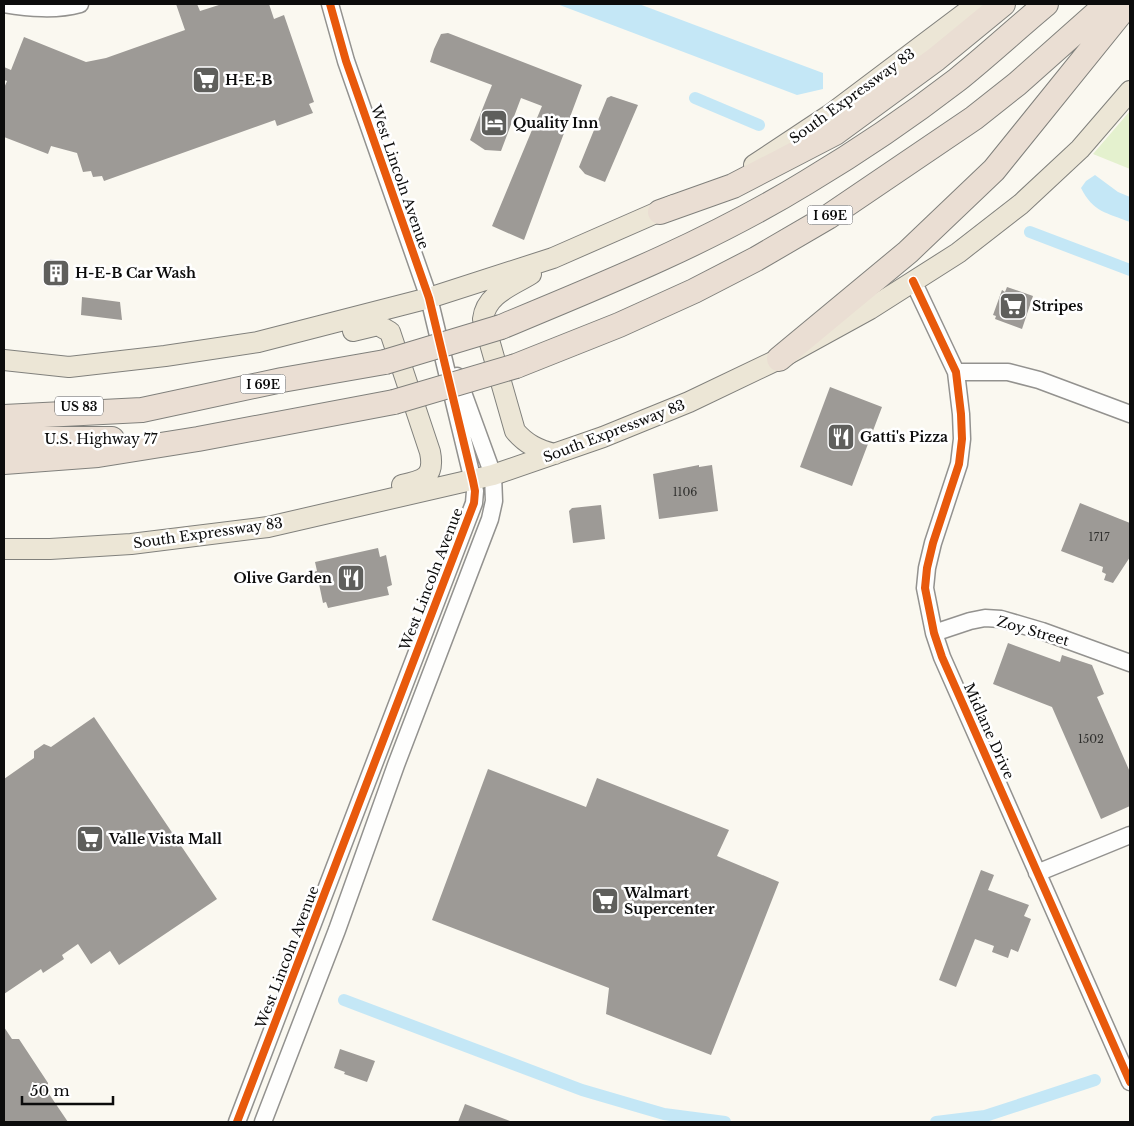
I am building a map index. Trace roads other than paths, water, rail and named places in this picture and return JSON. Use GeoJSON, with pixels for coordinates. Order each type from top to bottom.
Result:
{"type":"FeatureCollection","features":[{"type":"Feature","properties":{"kind":"highway"},"geometry":{"type":"LineString","coordinates":[[660,212],[733,186],[835,133],[936,59],[1003,4]]}},
{"type":"Feature","properties":{"kind":"highway","name":"I 69E"},"geometry":{"type":"LineString","coordinates":[[142,410],[282,380],[385,362],[501,327],[648,266],[729,226],[806,183],[884,133],[957,80],[1046,4]]}},
{"type":"Feature","properties":{"kind":"highway","name":"I 69E"},"geometry":{"type":"LineString","coordinates":[[198,440],[394,402],[516,366],[620,325],[694,291],[756,259],[828,217],[974,118],[1018,84],[1107,4]]}},
{"type":"Feature","properties":{"kind":"highway"},"geometry":{"type":"LineString","coordinates":[[779,359],[908,252],[994,170],[1128,4]]}},
{"type":"Feature","properties":{"kind":"highway","name":"US 83"},"geometry":{"type":"LineString","coordinates":[[4,402],[142,410]]}},
{"type":"Feature","properties":{"kind":"highway","name":"U.S. Highway 77"},"geometry":{"type":"LineString","coordinates":[[4,417],[142,410]]}},
{"type":"Feature","properties":{"kind":"highway","name":"U.S. Highway 77"},"geometry":{"type":"LineString","coordinates":[[4,440],[198,440]]}},
{"type":"Feature","properties":{"kind":"highway"},"geometry":{"type":"LineString","coordinates":[[4,462],[98,455],[198,440]]}},
{"type":"Feature","properties":{"kind":"main road","name":"South Expressway 83"},"geometry":{"type":"LineString","coordinates":[[4,360],[70,367],[128,361],[258,342],[429,298],[553,258],[660,212],[748,169],[831,114],[971,6]]}},
{"type":"Feature","properties":{"kind":"main road","name":"South Expressway 83"},"geometry":{"type":"LineString","coordinates":[[4,549],[50,549],[130,544],[268,527],[473,481],[603,437],[690,402],[779,359],[870,309],[958,253],[1021,204],[1080,149],[1130,91]]}},
{"type":"Feature","properties":{"kind":"main road"},"geometry":{"type":"LineString","coordinates":[[553,258],[528,276],[500,292],[487,304],[483,319],[515,431],[523,441],[542,451],[555,454]]}},
{"type":"Feature","properties":{"kind":"main road"},"geometry":{"type":"LineString","coordinates":[[258,342],[274,345],[292,344],[378,325],[390,332],[432,461],[431,471],[420,480],[301,508],[294,520]]}},
{"type":"Feature","properties":{"kind":"street"},"geometry":{"type":"LineString","coordinates":[[4,4],[33,8],[53,8],[80,4]]}},
{"type":"Feature","properties":{"kind":"street","name":"West Lincoln Avenue"},"geometry":{"type":"LineString","coordinates":[[237,1122],[474,503],[475,491],[429,298],[346,61],[330,4]]}},
{"type":"Feature","properties":{"kind":"street","name":"Midlane Drive"},"geometry":{"type":"LineString","coordinates":[[913,281],[956,372],[962,422],[959,464],[933,543],[926,575],[925,588],[934,633],[942,657],[1130,1082]]}},
{"type":"Feature","properties":{"kind":"street"},"geometry":{"type":"LineString","coordinates":[[263,1122],[337,930],[396,766],[490,519],[494,501],[493,475],[429,298]]}},
{"type":"Feature","properties":{"kind":"street"},"geometry":{"type":"LineString","coordinates":[[956,372],[1008,372],[1039,380],[1130,414]]}},
{"type":"Feature","properties":{"kind":"street","name":"Zoy Street"},"geometry":{"type":"LineString","coordinates":[[934,633],[970,621],[985,618],[1001,619],[1130,663]]}},
{"type":"Feature","properties":{"kind":"street"},"geometry":{"type":"LineString","coordinates":[[1037,873],[1130,835]]}},
{"type":"Feature","properties":{"kind":"water"},"geometry":{"type":"Polygon","coordinates":[[[557,4],[639,4],[823,73],[823,89],[797,95],[557,4]]]}},
{"type":"Feature","properties":{"kind":"water"},"geometry":{"type":"Polygon","coordinates":[[[1095,175],[1118,192],[1130,197],[1130,222],[1101,211],[1090,202],[1081,188],[1086,181],[1095,175]]]}},
{"type":"Feature","properties":{"kind":"waterway"},"geometry":{"type":"LineString","coordinates":[[695,98],[759,125]]}},
{"type":"Feature","properties":{"kind":"waterway"},"geometry":{"type":"LineString","coordinates":[[1030,232],[1130,270]]}},
{"type":"Feature","properties":{"kind":"waterway"},"geometry":{"type":"LineString","coordinates":[[344,1000],[582,1090],[664,1114],[725,1122]]}},
{"type":"Feature","properties":{"kind":"waterway"},"geometry":{"type":"LineString","coordinates":[[936,1122],[985,1116],[1095,1080]]}},
{"type":"Feature","properties":{"kind":"place","name":"H-E-B"},"geometry":{"type":"Point","coordinates":[206,80]}},
{"type":"Feature","properties":{"kind":"place","name":"Quality Inn"},"geometry":{"type":"Point","coordinates":[494,123]}},
{"type":"Feature","properties":{"kind":"place","name":"H-E-B Car Wash"},"geometry":{"type":"Point","coordinates":[56,273]}},
{"type":"Feature","properties":{"kind":"place","name":"Stripes"},"geometry":{"type":"Point","coordinates":[1013,306]}},
{"type":"Feature","properties":{"kind":"place","name":"Gatti's Pizza"},"geometry":{"type":"Point","coordinates":[841,437]}},
{"type":"Feature","properties":{"kind":"place","name":"Olive Garden"},"geometry":{"type":"Point","coordinates":[351,578]}},
{"type":"Feature","properties":{"kind":"place","name":"Valle Vista Mall"},"geometry":{"type":"Point","coordinates":[90,839]}},
{"type":"Feature","properties":{"kind":"place","name":"Walmart Supercenter"},"geometry":{"type":"Point","coordinates":[605,901]}}]}
